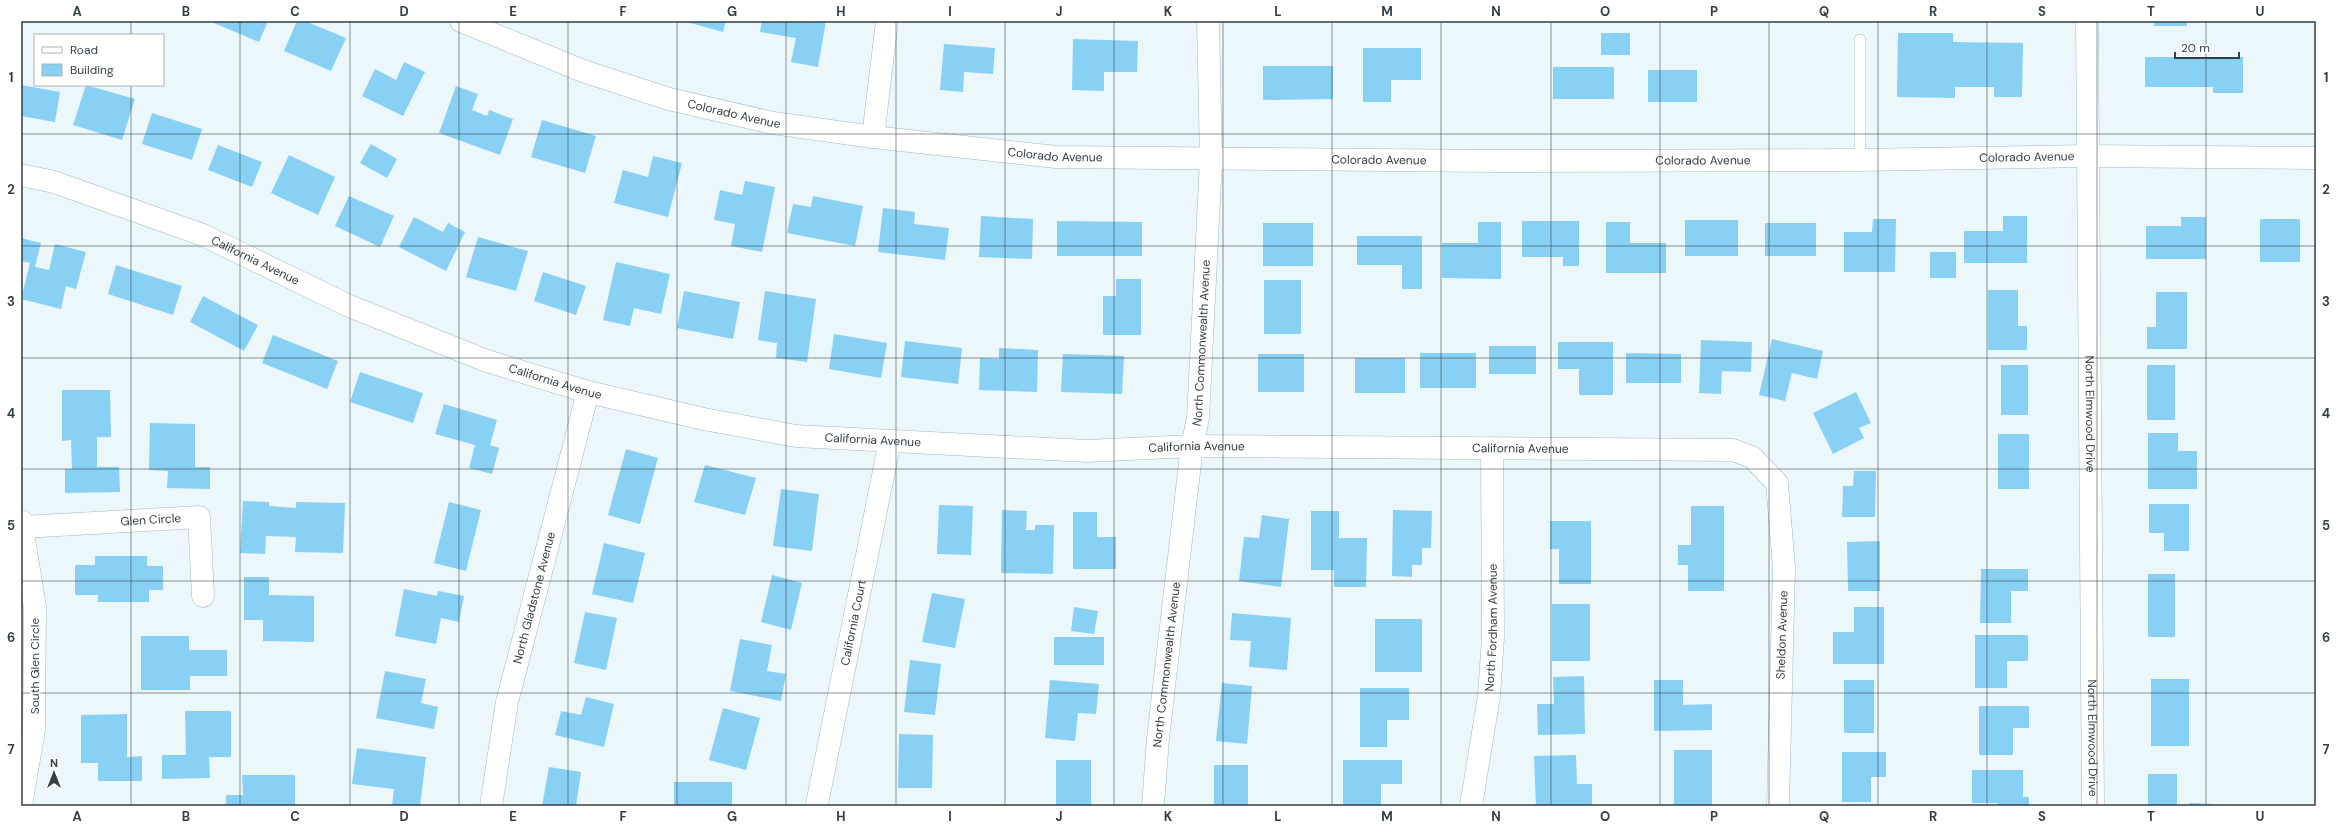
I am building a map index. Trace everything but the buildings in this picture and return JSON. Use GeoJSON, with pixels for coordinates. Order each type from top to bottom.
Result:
{"type":"FeatureCollection","features":[{"type":"Feature","properties":{"kind":"street","name":"Colorado Avenue"},"geometry":{"type":"LineString","coordinates":[[461,21],[584,71],[669,99],[773,123],[873,137],[1056,157],[1211,160],[1510,161],[1860,160],[2087,156],[2316,158]]}},
{"type":"Feature","properties":{"kind":"street"},"geometry":{"type":"LineString","coordinates":[[873,137],[887,21]]}},
{"type":"Feature","properties":{"kind":"street","name":"North Commonwealth Avenue"},"geometry":{"type":"LineString","coordinates":[[1153,806],[1158,738],[1192,446],[1198,418],[1211,160],[1208,21]]}},
{"type":"Feature","properties":{"kind":"street","name":"North Elmwood Drive"},"geometry":{"type":"LineString","coordinates":[[2087,21],[2093,806]]}},
{"type":"Feature","properties":{"kind":"street","name":"California Avenue"},"geometry":{"type":"LineString","coordinates":[[21,175],[54,182],[203,234],[347,305],[487,361],[588,392],[704,419],[796,436],[1087,451],[1192,446],[1733,450],[1752,457],[1764,469]]}},
{"type":"Feature","properties":{"kind":"street","name":"North Gladstone Avenue"},"geometry":{"type":"LineString","coordinates":[[491,806],[507,702],[588,392]]}},
{"type":"Feature","properties":{"kind":"street","name":"California Court"},"geometry":{"type":"LineString","coordinates":[[817,804],[890,441]]}},
{"type":"Feature","properties":{"kind":"street","name":"North Fordham Avenue"},"geometry":{"type":"LineString","coordinates":[[1471,806],[1489,696],[1493,637],[1492,448]]}},
{"type":"Feature","properties":{"kind":"street","name":"Sheldon Avenue"},"geometry":{"type":"LineString","coordinates":[[1764,469],[1777,483],[1784,568],[1778,806]]}},
{"type":"Feature","properties":{"kind":"street","name":"Glen Circle"},"geometry":{"type":"LineString","coordinates":[[22,524],[199,517],[203,596]]}},
{"type":"Feature","properties":{"kind":"street","name":"South Glen Circle"},"geometry":{"type":"LineString","coordinates":[[22,524],[35,607],[28,647],[34,730],[27,804]]}},
{"type":"Feature","properties":{"kind":"lane"},"geometry":{"type":"LineString","coordinates":[[1860,40],[1860,160]]}}]}
